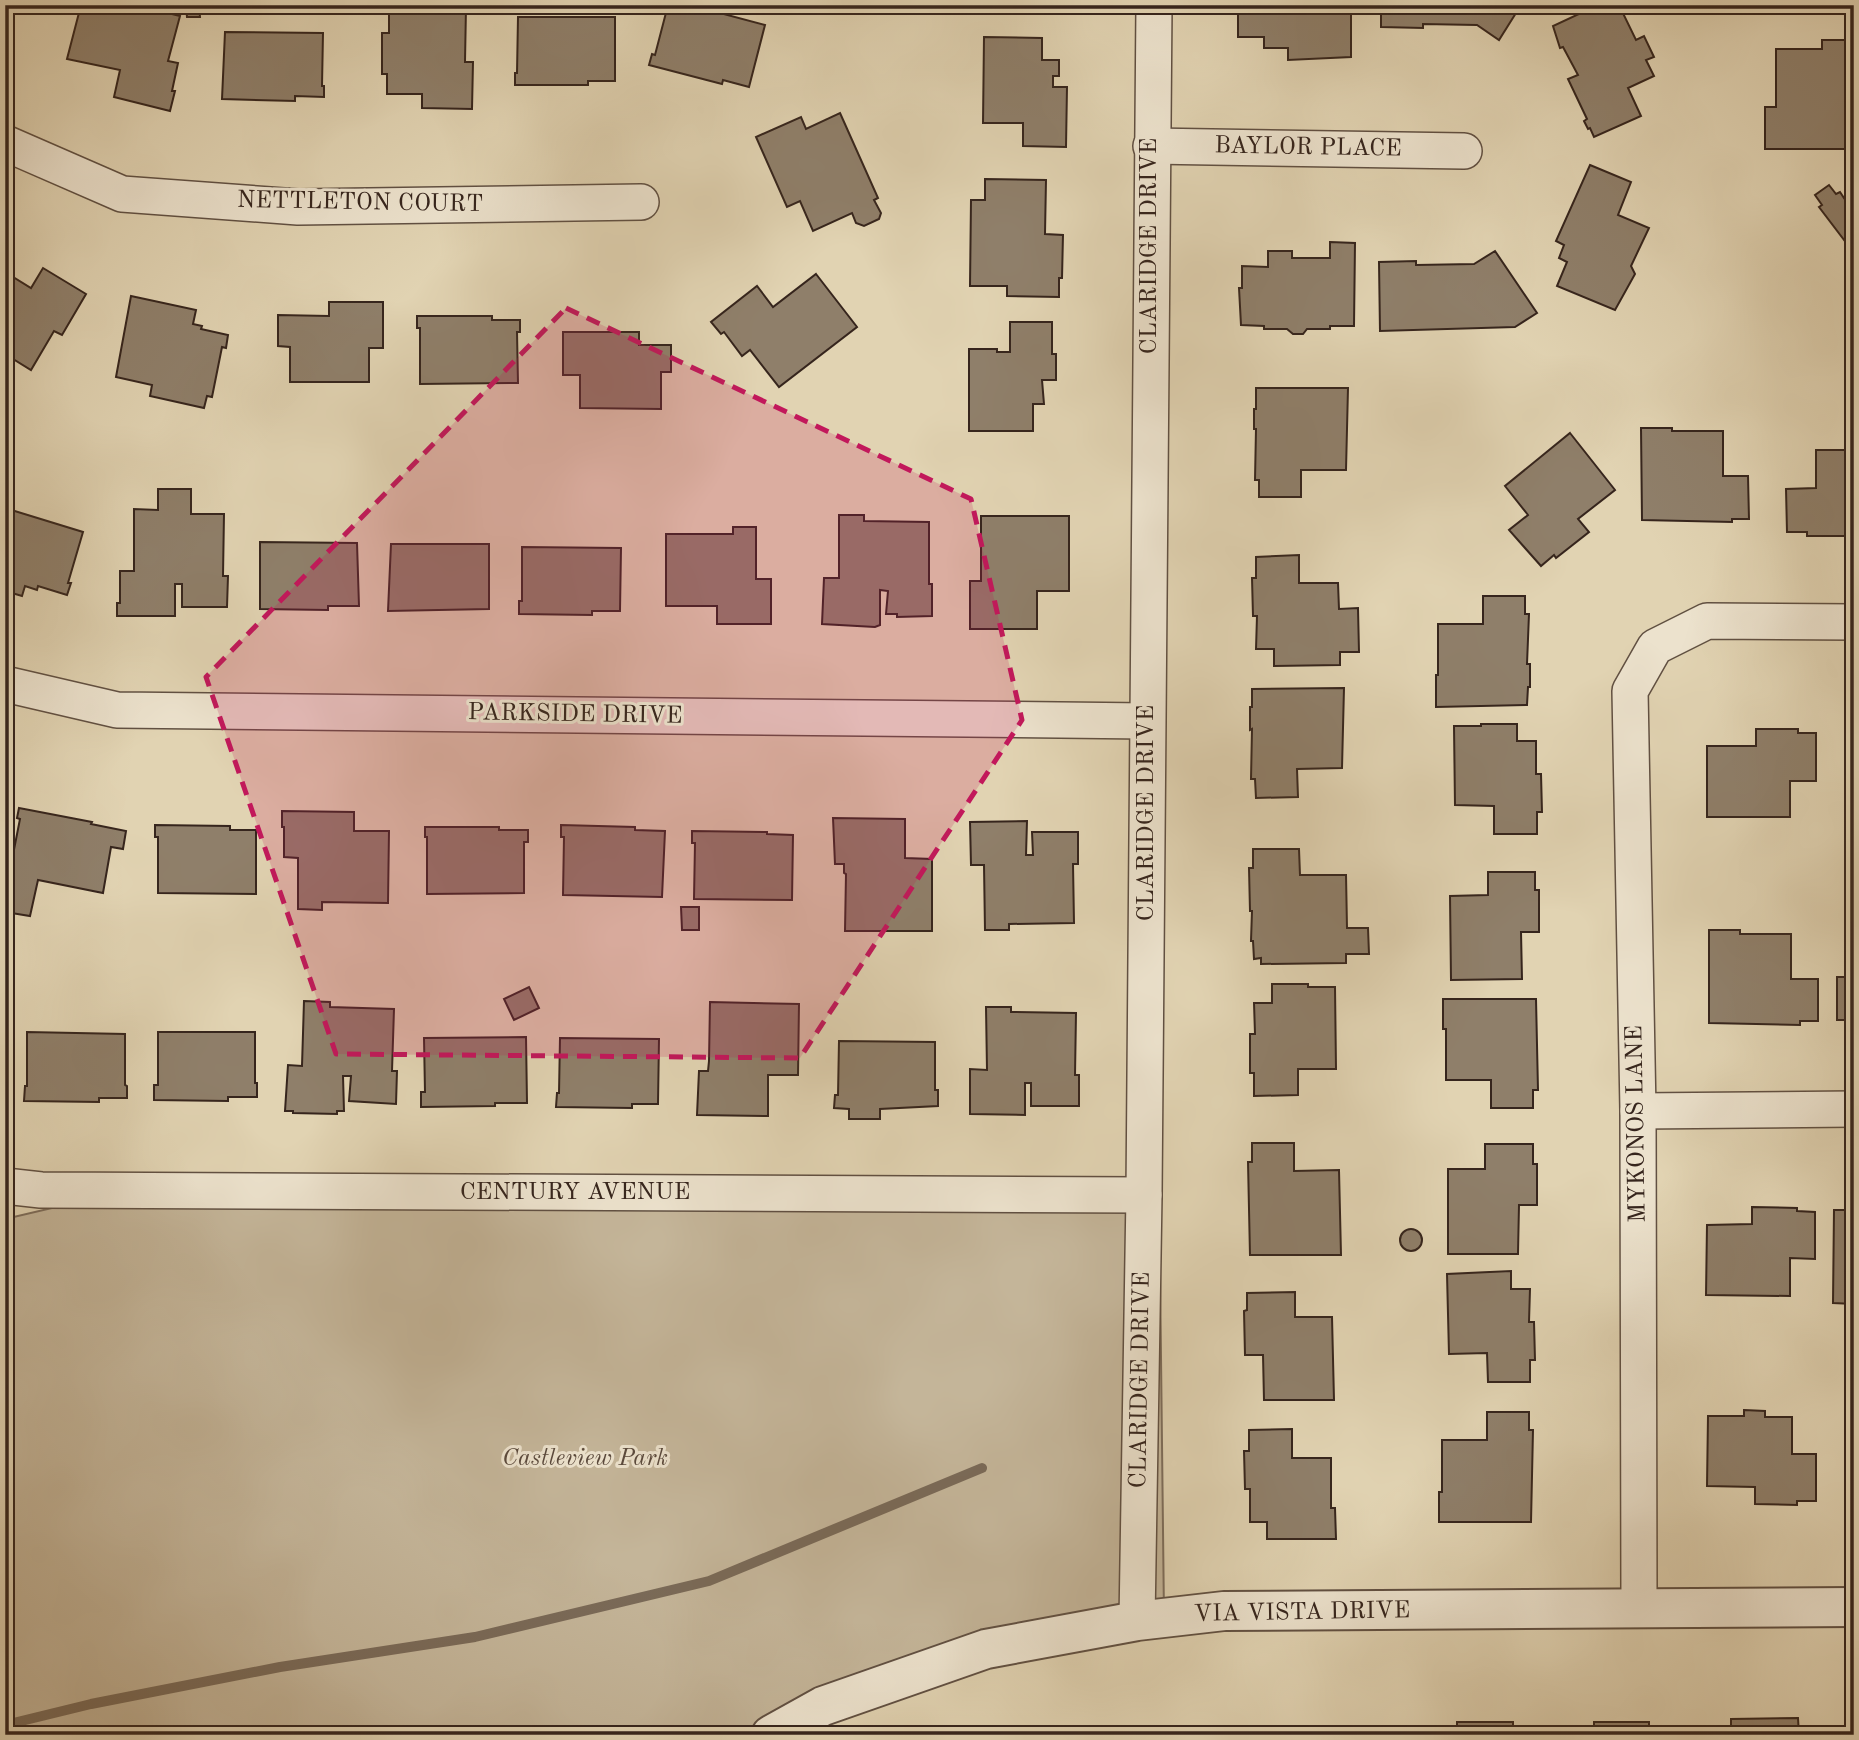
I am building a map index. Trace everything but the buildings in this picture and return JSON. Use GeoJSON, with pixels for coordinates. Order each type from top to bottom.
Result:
{"type":"FeatureCollection","features":[{"type":"Feature","properties":{"kind":"street","name":"CLARIDGE DRIVE"},"geometry":{"type":"LineString","coordinates":[[1138,1621],[1154,5]]}},
{"type":"Feature","properties":{"kind":"street","name":"NETTLETON COURT"},"geometry":{"type":"LineString","coordinates":[[5,143],[122,194],[298,206],[641,202]]}},
{"type":"Feature","properties":{"kind":"street","name":"BAYLOR PLACE"},"geometry":{"type":"LineString","coordinates":[[1151,146],[1464,151]]}},
{"type":"Feature","properties":{"kind":"street","name":"MYKONOS LANE"},"geometry":{"type":"LineString","coordinates":[[1639,1608],[1638,1111],[1630,691],[1655,647],[1707,621],[1854,622]]}},
{"type":"Feature","properties":{"kind":"street","name":"PARKSIDE DRIVE"},"geometry":{"type":"LineString","coordinates":[[5,684],[117,710],[1147,721]]}},
{"type":"Feature","properties":{"kind":"street"},"geometry":{"type":"LineString","coordinates":[[1638,1111],[1854,1109]]}},
{"type":"Feature","properties":{"kind":"street","name":"CENTURY AVENUE"},"geometry":{"type":"LineString","coordinates":[[5,1186],[41,1190],[1144,1195]]}},
{"type":"Feature","properties":{"kind":"street","name":"VIA VISTA DRIVE"},"geometry":{"type":"LineString","coordinates":[[771,1735],[823,1706],[986,1649],[1138,1621],[1224,1611],[1854,1607]]}},
{"type":"Feature","properties":{"kind":"highlighted area"},"geometry":{"type":"Polygon","coordinates":[[[566,308],[971,499],[1022,720],[800,1058],[336,1054],[206,677],[566,308]]]}},
{"type":"Feature","properties":{"kind":"green space","name":"Castleview Park"},"geometry":{"type":"Polygon","coordinates":[[[154,1184],[1159,1185],[1164,1616],[763,1735],[5,1735],[5,1219],[154,1184]]]}},
{"type":"Feature","properties":{"kind":"waterway"},"geometry":{"type":"LineString","coordinates":[[5,1725],[91,1704],[280,1667],[475,1637],[709,1581],[982,1468]]}}]}
